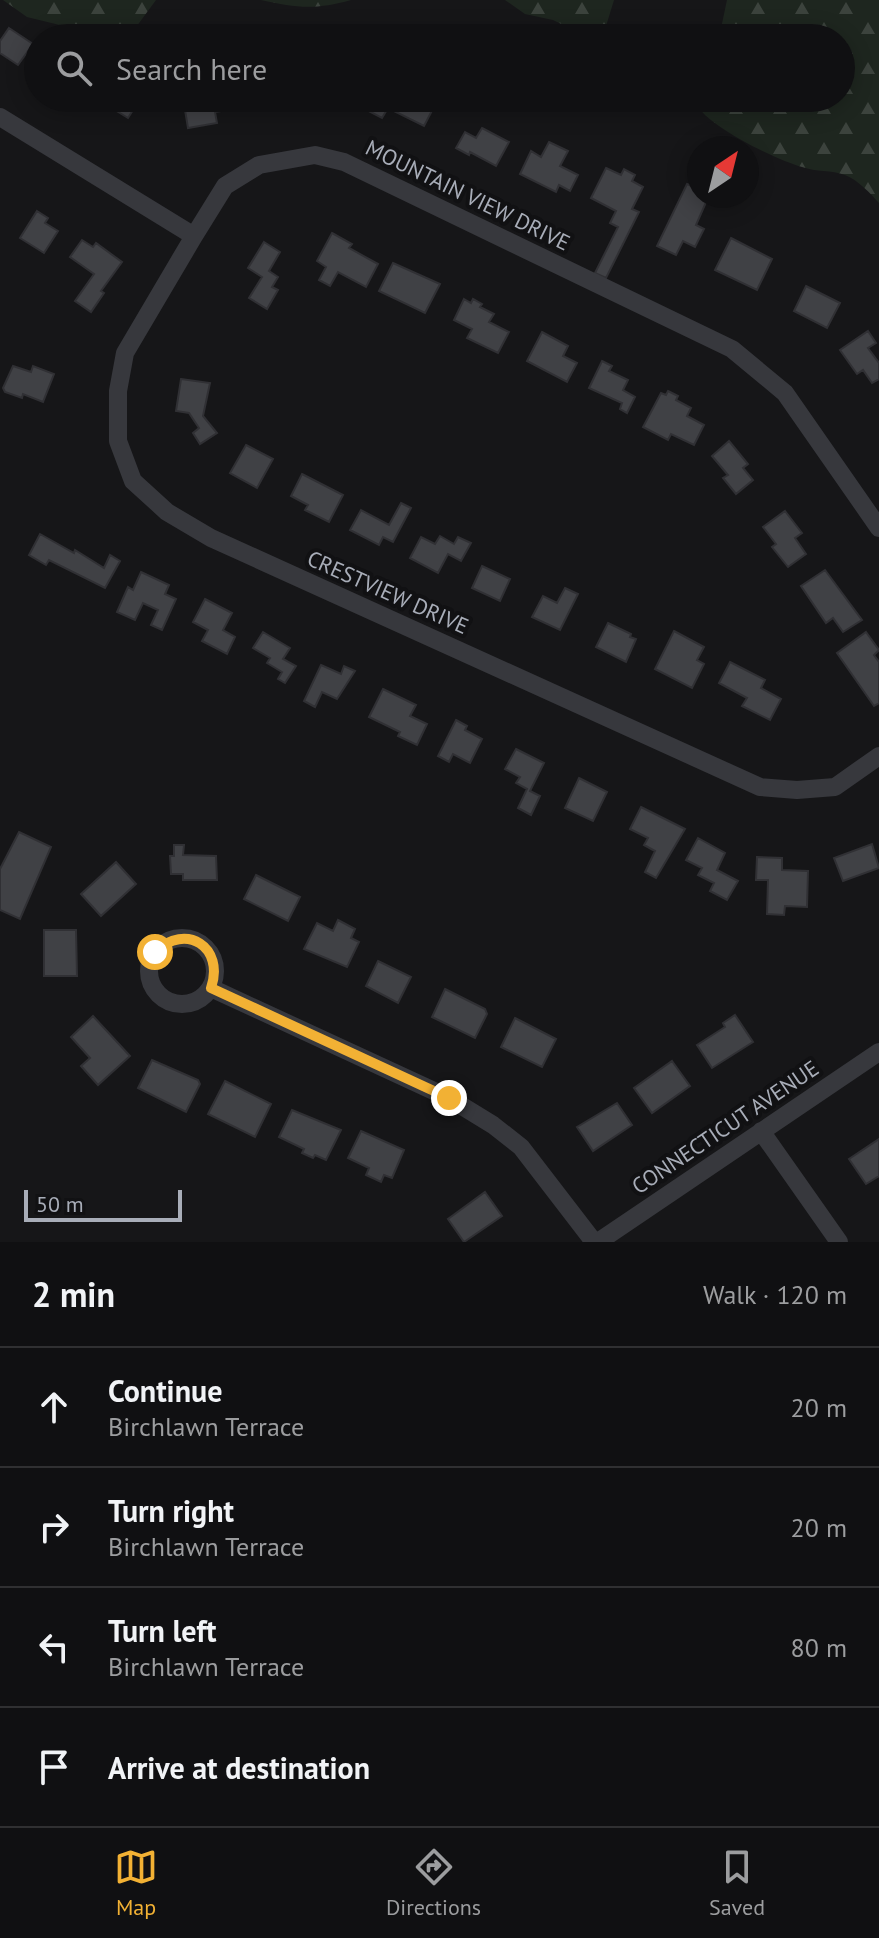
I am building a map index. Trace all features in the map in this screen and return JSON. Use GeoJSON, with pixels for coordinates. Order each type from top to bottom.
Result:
{"type":"FeatureCollection","features":[{"type":"Feature","properties":{"kind":"street"},"geometry":{"type":"LineString","coordinates":[[0,117],[194,236]]}},
{"type":"Feature","properties":{"kind":"street","name":"MOUNTAIN VIEW DRIVE"},"geometry":{"type":"LineString","coordinates":[[194,236],[225,186],[259,165],[315,155],[344,162],[732,349],[785,393],[879,528]]}},
{"type":"Feature","properties":{"kind":"street","name":"CRESTVIEW DRIVE"},"geometry":{"type":"LineString","coordinates":[[194,236],[125,353],[118,391],[118,441],[133,481],[167,512],[211,538],[760,787],[797,790],[835,787],[879,756]]}},
{"type":"Feature","properties":{"kind":"street"},"geometry":{"type":"LineString","coordinates":[[211,988],[449,1098],[493,1125],[521,1147],[596,1242]]}},
{"type":"Feature","properties":{"kind":"street","name":"CONNECTICUT AVENUE"},"geometry":{"type":"LineString","coordinates":[[596,1242],[879,1052]]}},
{"type":"Feature","properties":{"kind":"street"},"geometry":{"type":"LineString","coordinates":[[761,1131],[839,1242]]}},
{"type":"Feature","properties":{"kind":"green space"},"geometry":{"type":"Polygon","coordinates":[[[3,0],[156,0],[138,24],[56,24],[27,17],[3,0]]]}},
{"type":"Feature","properties":{"kind":"green space"},"geometry":{"type":"Polygon","coordinates":[[[261,0],[351,0],[306,7],[261,0]]]}},
{"type":"Feature","properties":{"kind":"green space"},"geometry":{"type":"Polygon","coordinates":[[[505,0],[614,0],[607,24],[561,24],[525,14],[505,0]]]}},
{"type":"Feature","properties":{"kind":"green space"},"geometry":{"type":"Polygon","coordinates":[[[727,0],[879,0],[879,203],[850,177],[807,169],[775,157],[759,149],[759,136],[735,136],[703,112],[855,112],[855,24],[722,24],[727,0]]]}},
{"type":"Feature","properties":{"kind":"building"},"geometry":{"type":"Polygon","coordinates":[[[9,28],[24,38],[24,57],[18,65],[0,53],[0,41],[9,28]]]}},
{"type":"Feature","properties":{"kind":"building"},"geometry":{"type":"Polygon","coordinates":[[[118,112],[132,112],[128,118],[118,112]]]}},
{"type":"Feature","properties":{"kind":"building"},"geometry":{"type":"Polygon","coordinates":[[[185,112],[215,112],[217,123],[188,128],[185,112]]]}},
{"type":"Feature","properties":{"kind":"building"},"geometry":{"type":"Polygon","coordinates":[[[371,112],[386,112],[382,118],[371,112]]]}},
{"type":"Feature","properties":{"kind":"building"},"geometry":{"type":"Polygon","coordinates":[[[396,112],[431,112],[424,126],[396,112]]]}},
{"type":"Feature","properties":{"kind":"building"},"geometry":{"type":"Polygon","coordinates":[[[482,128],[509,142],[496,166],[456,148],[465,132],[476,138],[482,128]]]}},
{"type":"Feature","properties":{"kind":"building"},"geometry":{"type":"Polygon","coordinates":[[[549,142],[568,151],[560,166],[578,175],[570,191],[559,185],[556,192],[520,174],[531,151],[541,157],[549,142]]]}},
{"type":"Feature","properties":{"kind":"building"},"geometry":{"type":"Polygon","coordinates":[[[606,168],[621,175],[624,169],[635,175],[632,181],[643,187],[632,209],[639,212],[606,278],[595,273],[618,227],[610,223],[616,211],[591,198],[606,168]]]}},
{"type":"Feature","properties":{"kind":"building"},"geometry":{"type":"Polygon","coordinates":[[[687,184],[687,208],[703,208],[696,225],[704,229],[695,247],[683,241],[676,255],[657,246],[687,184]]]}},
{"type":"Feature","properties":{"kind":"building"},"geometry":{"type":"Polygon","coordinates":[[[37,211],[48,218],[45,223],[58,231],[44,253],[20,238],[37,211]]]}},
{"type":"Feature","properties":{"kind":"building"},"geometry":{"type":"Polygon","coordinates":[[[332,233],[352,244],[349,248],[378,264],[366,287],[338,272],[330,286],[319,280],[326,267],[317,261],[332,233]]]}},
{"type":"Feature","properties":{"kind":"building"},"geometry":{"type":"Polygon","coordinates":[[[731,238],[772,259],[757,290],[715,270],[731,238]]]}},
{"type":"Feature","properties":{"kind":"building"},"geometry":{"type":"Polygon","coordinates":[[[82,240],[93,247],[96,243],[122,262],[101,291],[104,293],[91,312],[75,301],[94,274],[70,257],[82,240]]]}},
{"type":"Feature","properties":{"kind":"building"},"geometry":{"type":"Polygon","coordinates":[[[264,242],[280,252],[269,271],[278,277],[272,287],[278,290],[267,309],[249,298],[262,277],[248,268],[264,242]]]}},
{"type":"Feature","properties":{"kind":"building"},"geometry":{"type":"Polygon","coordinates":[[[393,263],[440,284],[425,313],[379,291],[393,263]]]}},
{"type":"Feature","properties":{"kind":"building"},"geometry":{"type":"Polygon","coordinates":[[[806,286],[840,303],[827,328],[794,311],[806,286]]]}},
{"type":"Feature","properties":{"kind":"building"},"geometry":{"type":"Polygon","coordinates":[[[464,299],[471,303],[473,299],[482,304],[480,307],[494,314],[489,322],[509,332],[498,353],[467,338],[472,329],[454,320],[464,299]]]}},
{"type":"Feature","properties":{"kind":"building"},"geometry":{"type":"Polygon","coordinates":[[[868,331],[876,343],[868,348],[879,363],[879,379],[872,383],[863,370],[857,374],[840,350],[868,331]]]}},
{"type":"Feature","properties":{"kind":"building"},"geometry":{"type":"Polygon","coordinates":[[[542,332],[568,346],[563,356],[577,363],[567,382],[527,361],[542,332]]]}},
{"type":"Feature","properties":{"kind":"building"},"geometry":{"type":"Polygon","coordinates":[[[602,361],[612,366],[609,371],[628,380],[623,390],[635,397],[627,413],[620,409],[622,403],[589,388],[602,361]]]}},
{"type":"Feature","properties":{"kind":"building"},"geometry":{"type":"Polygon","coordinates":[[[13,366],[31,372],[33,366],[54,374],[43,402],[23,394],[22,398],[5,392],[3,388],[13,366]]]}},
{"type":"Feature","properties":{"kind":"building"},"geometry":{"type":"Polygon","coordinates":[[[181,379],[210,383],[203,416],[217,433],[200,444],[193,433],[199,428],[189,413],[176,411],[181,379]]]}},
{"type":"Feature","properties":{"kind":"building"},"geometry":{"type":"Polygon","coordinates":[[[668,391],[678,396],[676,400],[691,408],[687,416],[704,425],[694,445],[671,434],[668,440],[643,427],[661,393],[666,395],[668,391]]]}},
{"type":"Feature","properties":{"kind":"building"},"geometry":{"type":"Polygon","coordinates":[[[729,441],[748,464],[743,468],[753,480],[736,494],[723,478],[728,475],[712,456],[729,441]]]}},
{"type":"Feature","properties":{"kind":"building"},"geometry":{"type":"Polygon","coordinates":[[[246,445],[273,459],[257,488],[230,473],[246,445]]]}},
{"type":"Feature","properties":{"kind":"building"},"geometry":{"type":"Polygon","coordinates":[[[302,474],[343,495],[329,522],[305,510],[308,505],[291,496],[302,474]]]}},
{"type":"Feature","properties":{"kind":"building"},"geometry":{"type":"Polygon","coordinates":[[[401,503],[411,508],[393,542],[383,537],[379,545],[350,530],[361,510],[389,525],[401,503]]]}},
{"type":"Feature","properties":{"kind":"building"},"geometry":{"type":"Polygon","coordinates":[[[785,511],[802,533],[795,538],[806,554],[788,567],[772,547],[776,544],[763,527],[785,511]]]}},
{"type":"Feature","properties":{"kind":"building"},"geometry":{"type":"Polygon","coordinates":[[[40,534],[104,568],[110,555],[120,561],[105,588],[49,560],[46,565],[29,555],[40,534]]]}},
{"type":"Feature","properties":{"kind":"building"},"geometry":{"type":"Polygon","coordinates":[[[440,536],[454,544],[458,537],[471,543],[461,561],[448,554],[438,573],[410,558],[421,537],[435,544],[440,536]]]}},
{"type":"Feature","properties":{"kind":"building"},"geometry":{"type":"Polygon","coordinates":[[[482,566],[510,579],[500,601],[472,588],[482,566]]]}},
{"type":"Feature","properties":{"kind":"building"},"geometry":{"type":"Polygon","coordinates":[[[825,570],[862,620],[843,632],[833,618],[826,623],[801,586],[825,570]]]}},
{"type":"Feature","properties":{"kind":"building"},"geometry":{"type":"Polygon","coordinates":[[[141,572],[169,585],[165,594],[176,599],[162,630],[151,625],[158,610],[143,603],[135,620],[117,612],[128,587],[133,590],[141,572]]]}},
{"type":"Feature","properties":{"kind":"building"},"geometry":{"type":"Polygon","coordinates":[[[565,588],[578,594],[560,630],[532,617],[543,596],[557,603],[565,588]]]}},
{"type":"Feature","properties":{"kind":"building"},"geometry":{"type":"Polygon","coordinates":[[[205,599],[232,613],[223,630],[235,637],[227,654],[202,641],[208,630],[193,622],[205,599]]]}},
{"type":"Feature","properties":{"kind":"building"},"geometry":{"type":"Polygon","coordinates":[[[608,623],[636,639],[626,662],[596,647],[608,623]]]}},
{"type":"Feature","properties":{"kind":"building"},"geometry":{"type":"Polygon","coordinates":[[[674,631],[704,647],[697,660],[704,664],[692,688],[655,669],[674,631]]]}},
{"type":"Feature","properties":{"kind":"building"},"geometry":{"type":"Polygon","coordinates":[[[263,632],[290,648],[283,659],[296,666],[285,683],[278,679],[282,672],[267,663],[270,658],[253,648],[263,632]]]}},
{"type":"Feature","properties":{"kind":"building"},"geometry":{"type":"Polygon","coordinates":[[[866,632],[879,650],[874,655],[879,662],[879,703],[874,706],[837,653],[866,632]]]}},
{"type":"Feature","properties":{"kind":"building"},"geometry":{"type":"Polygon","coordinates":[[[730,662],[765,680],[761,688],[781,699],[770,720],[742,706],[747,698],[719,683],[730,662]]]}},
{"type":"Feature","properties":{"kind":"building"},"geometry":{"type":"Polygon","coordinates":[[[321,665],[341,674],[344,666],[355,671],[337,699],[322,692],[315,707],[304,701],[321,665]]]}},
{"type":"Feature","properties":{"kind":"building"},"geometry":{"type":"Polygon","coordinates":[[[383,689],[416,705],[410,716],[427,724],[417,745],[398,736],[400,732],[369,717],[383,689]]]}},
{"type":"Feature","properties":{"kind":"building"},"geometry":{"type":"Polygon","coordinates":[[[456,720],[467,726],[465,730],[482,739],[470,763],[453,754],[449,762],[438,756],[456,720]]]}},
{"type":"Feature","properties":{"kind":"building"},"geometry":{"type":"Polygon","coordinates":[[[516,749],[544,763],[530,791],[540,796],[531,815],[518,808],[527,789],[516,783],[520,777],[505,769],[516,749]]]}},
{"type":"Feature","properties":{"kind":"building"},"geometry":{"type":"Polygon","coordinates":[[[579,778],[607,792],[593,821],[565,808],[579,778]]]}},
{"type":"Feature","properties":{"kind":"building"},"geometry":{"type":"Polygon","coordinates":[[[641,807],[685,829],[656,878],[645,872],[655,851],[644,845],[648,838],[630,829],[641,807]]]}},
{"type":"Feature","properties":{"kind":"building"},"geometry":{"type":"Polygon","coordinates":[[[19,832],[51,847],[20,919],[0,910],[0,869],[19,832]]]}},
{"type":"Feature","properties":{"kind":"building"},"geometry":{"type":"Polygon","coordinates":[[[698,838],[725,853],[717,870],[738,881],[727,900],[710,891],[714,883],[698,875],[702,868],[686,860],[698,838]]]}},
{"type":"Feature","properties":{"kind":"building"},"geometry":{"type":"Polygon","coordinates":[[[872,844],[879,868],[843,881],[834,858],[872,844]]]}},
{"type":"Feature","properties":{"kind":"building"},"geometry":{"type":"Polygon","coordinates":[[[174,845],[184,845],[183,855],[216,856],[217,880],[183,880],[183,874],[171,874],[170,856],[174,856],[174,845]]]}},
{"type":"Feature","properties":{"kind":"building"},"geometry":{"type":"Polygon","coordinates":[[[757,857],[782,858],[782,870],[808,871],[807,907],[785,906],[784,915],[767,914],[768,880],[756,880],[757,857]]]}},
{"type":"Feature","properties":{"kind":"building"},"geometry":{"type":"Polygon","coordinates":[[[116,862],[136,884],[101,916],[81,894],[116,862]]]}},
{"type":"Feature","properties":{"kind":"building"},"geometry":{"type":"Polygon","coordinates":[[[256,875],[300,897],[288,921],[244,899],[256,875]]]}},
{"type":"Feature","properties":{"kind":"building"},"geometry":{"type":"Polygon","coordinates":[[[338,920],[355,929],[351,938],[359,942],[347,967],[304,949],[317,923],[333,931],[338,920]]]}},
{"type":"Feature","properties":{"kind":"building"},"geometry":{"type":"Polygon","coordinates":[[[44,930],[76,930],[77,976],[44,976],[44,930]]]}},
{"type":"Feature","properties":{"kind":"building"},"geometry":{"type":"Polygon","coordinates":[[[378,961],[411,977],[398,1003],[366,986],[378,961]]]}},
{"type":"Feature","properties":{"kind":"building"},"geometry":{"type":"Polygon","coordinates":[[[445,989],[485,1009],[487,1014],[475,1038],[432,1017],[445,989]]]}},
{"type":"Feature","properties":{"kind":"building"},"geometry":{"type":"Polygon","coordinates":[[[735,1015],[753,1042],[712,1068],[697,1045],[725,1027],[723,1023],[735,1015]]]}},
{"type":"Feature","properties":{"kind":"building"},"geometry":{"type":"Polygon","coordinates":[[[93,1016],[130,1056],[98,1085],[81,1066],[90,1058],[71,1037],[93,1016]]]}},
{"type":"Feature","properties":{"kind":"building"},"geometry":{"type":"Polygon","coordinates":[[[515,1018],[556,1039],[542,1067],[501,1047],[515,1018]]]}},
{"type":"Feature","properties":{"kind":"building"},"geometry":{"type":"Polygon","coordinates":[[[152,1060],[198,1080],[200,1084],[186,1112],[138,1088],[152,1060]]]}},
{"type":"Feature","properties":{"kind":"building"},"geometry":{"type":"Polygon","coordinates":[[[672,1061],[690,1086],[652,1113],[634,1088],[672,1061]]]}},
{"type":"Feature","properties":{"kind":"building"},"geometry":{"type":"Polygon","coordinates":[[[225,1081],[271,1104],[255,1137],[208,1114],[225,1081]]]}},
{"type":"Feature","properties":{"kind":"building"},"geometry":{"type":"Polygon","coordinates":[[[617,1103],[632,1125],[593,1151],[577,1127],[617,1103]]]}},
{"type":"Feature","properties":{"kind":"building"},"geometry":{"type":"Polygon","coordinates":[[[292,1110],[341,1130],[326,1160],[302,1153],[304,1149],[279,1137],[292,1110]]]}},
{"type":"Feature","properties":{"kind":"building"},"geometry":{"type":"Polygon","coordinates":[[[361,1131],[404,1150],[392,1178],[384,1175],[381,1182],[366,1175],[369,1168],[348,1158],[361,1131]]]}},
{"type":"Feature","properties":{"kind":"building"},"geometry":{"type":"Polygon","coordinates":[[[879,1139],[879,1176],[866,1184],[849,1159],[879,1139]]]}},
{"type":"Feature","properties":{"kind":"building"},"geometry":{"type":"Polygon","coordinates":[[[485,1192],[502,1216],[464,1242],[448,1219],[485,1192]]]}},
{"type":"Feature","properties":{"kind":"route"},"geometry":{"type":"LineString","coordinates":[[155,952],[171,940],[191,939],[208,950],[213,959],[215,978],[211,988],[449,1098]]}}]}
